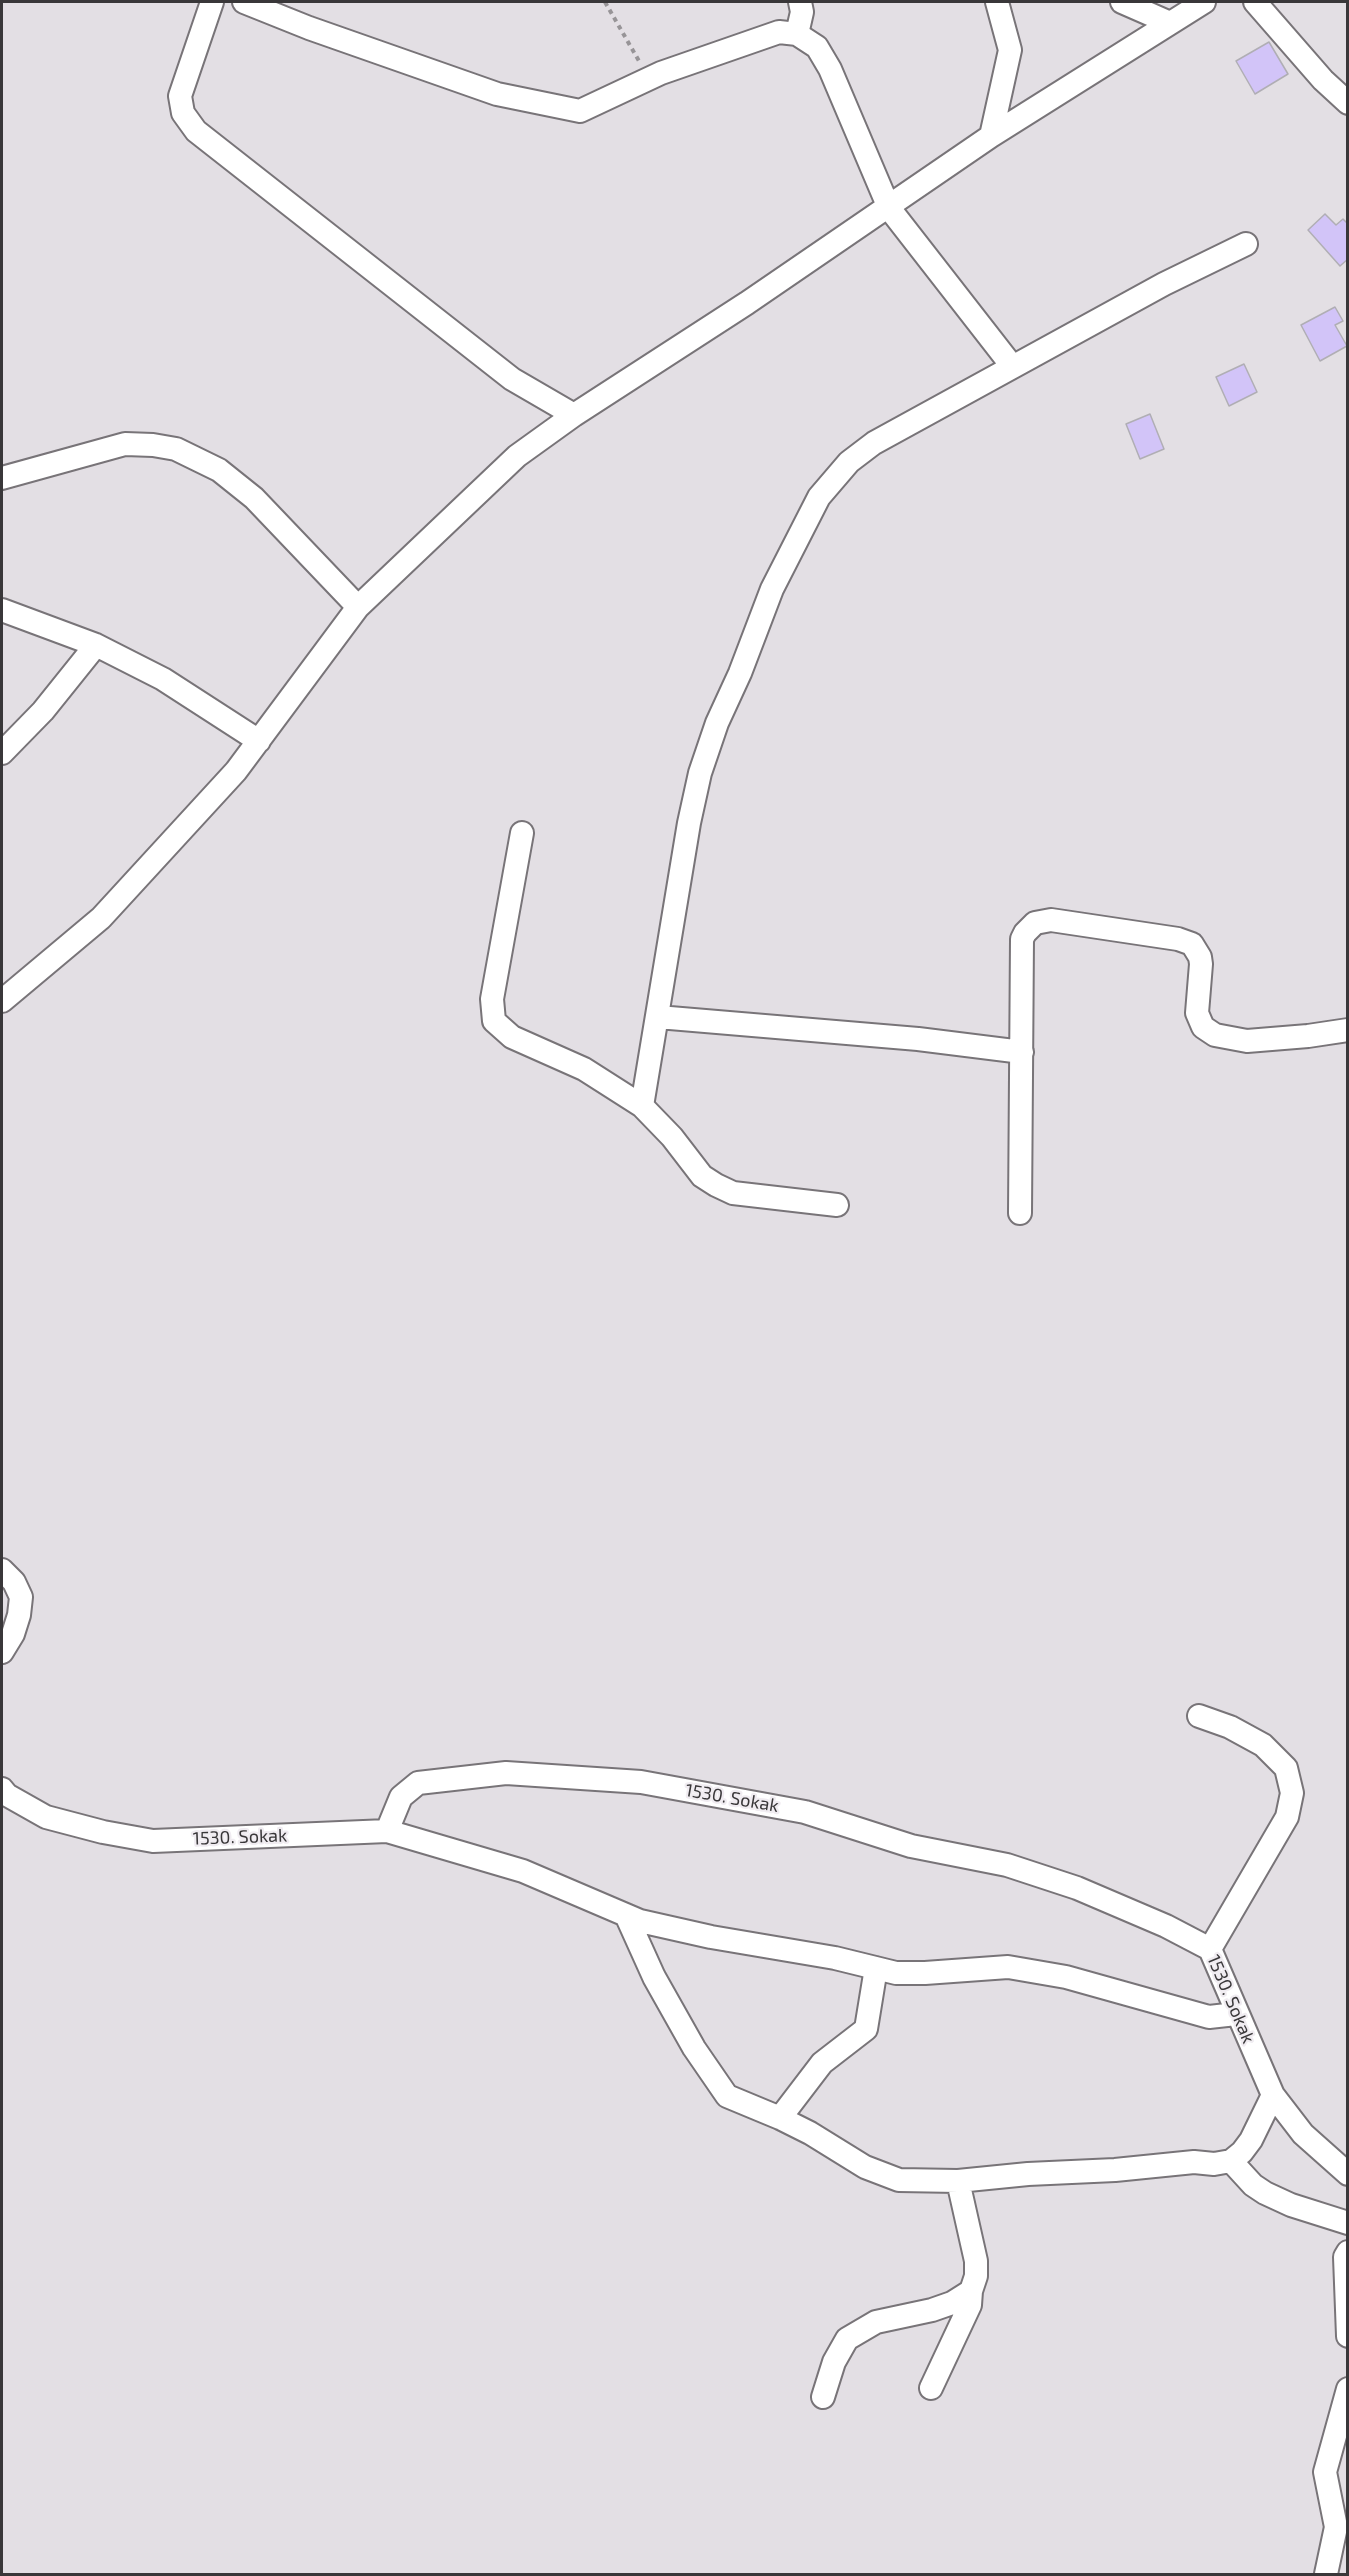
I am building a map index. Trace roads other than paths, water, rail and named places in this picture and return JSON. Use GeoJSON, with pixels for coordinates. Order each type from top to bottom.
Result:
{"type":"FeatureCollection","features":[{"type":"Feature","properties":{"kind":"street"},"geometry":{"type":"LineString","coordinates":[[212,2],[180,96],[183,113],[196,131],[512,379],[574,415]]}},
{"type":"Feature","properties":{"kind":"street"},"geometry":{"type":"LineString","coordinates":[[244,2],[309,28],[497,94],[580,111],[649,79],[779,32],[797,34],[817,47],[830,69],[889,208],[1012,366]]}},
{"type":"Feature","properties":{"kind":"street"},"geometry":{"type":"LineString","coordinates":[[797,34],[802,12],[800,2]]}},
{"type":"Feature","properties":{"kind":"street"},"geometry":{"type":"LineString","coordinates":[[991,136],[1010,50],[997,2]]}},
{"type":"Feature","properties":{"kind":"street"},"geometry":{"type":"LineString","coordinates":[[1122,2],[1170,23]]}},
{"type":"Feature","properties":{"kind":"street"},"geometry":{"type":"LineString","coordinates":[[5,993],[101,918],[236,771],[358,607],[517,456],[574,415],[889,208],[991,136],[1204,2]]}},
{"type":"Feature","properties":{"kind":"street"},"geometry":{"type":"LineString","coordinates":[[1255,2],[1323,80],[1347,103]]}},
{"type":"Feature","properties":{"kind":"street"},"geometry":{"type":"LineString","coordinates":[[642,1106],[689,823],[700,773],[717,723],[740,673],[772,589],[819,497],[832,478],[861,452],[1012,366],[1164,284],[1246,244]]}},
{"type":"Feature","properties":{"kind":"street"},"geometry":{"type":"LineString","coordinates":[[2,478],[124,444],[176,448],[219,470],[254,498],[358,607]]}},
{"type":"Feature","properties":{"kind":"street"},"geometry":{"type":"LineString","coordinates":[[2,610],[96,645],[163,679],[259,741]]}},
{"type":"Feature","properties":{"kind":"street"},"geometry":{"type":"LineString","coordinates":[[2,753],[43,711],[96,645]]}},
{"type":"Feature","properties":{"kind":"street"},"geometry":{"type":"LineString","coordinates":[[522,833],[492,999],[494,1021],[512,1037],[584,1069],[642,1106],[672,1137],[702,1176],[724,1190],[837,1205]]}},
{"type":"Feature","properties":{"kind":"street"},"geometry":{"type":"LineString","coordinates":[[1020,1213],[1022,939],[1029,927],[1043,920],[1178,939],[1192,944],[1197,950],[1201,964],[1197,1013],[1203,1027],[1215,1035],[1247,1041],[1347,1030]]}},
{"type":"Feature","properties":{"kind":"street"},"geometry":{"type":"LineString","coordinates":[[658,1017],[918,1039],[1022,1052]]}},
{"type":"Feature","properties":{"kind":"street"},"geometry":{"type":"LineString","coordinates":[[2,1570],[14,1582],[21,1597],[19,1615],[13,1634],[2,1652]]}},
{"type":"Feature","properties":{"kind":"street"},"geometry":{"type":"LineString","coordinates":[[1199,1716],[1238,1730],[1263,1745],[1286,1768],[1292,1793],[1287,1817],[1210,1949]]}},
{"type":"Feature","properties":{"kind":"street","name":"1530. Sokak"},"geometry":{"type":"LineString","coordinates":[[2,1789],[7,1795],[46,1817],[103,1832],[153,1840],[387,1831],[401,1797],[418,1783],[506,1773],[641,1782],[805,1812],[911,1846],[1007,1864],[1077,1888],[1166,1926],[1210,1949],[1236,2014],[1273,2095],[1303,2134],[1347,2174]]}},
{"type":"Feature","properties":{"kind":"street"},"geometry":{"type":"LineString","coordinates":[[387,1831],[523,1871],[640,1921],[711,1937],[835,1958],[896,1973],[1008,1967],[1066,1977],[1209,2017],[1236,2014]]}},
{"type":"Feature","properties":{"kind":"street"},"geometry":{"type":"LineString","coordinates":[[626,1915],[654,1977],[694,2048],[728,2096],[810,2133],[865,2167],[899,2180],[958,2181],[1028,2174],[1115,2170],[1194,2162],[1214,2164],[1231,2161],[1251,2140],[1273,2095]]}},
{"type":"Feature","properties":{"kind":"street"},"geometry":{"type":"LineString","coordinates":[[780,2118],[822,2063],[866,2029],[876,1968]]}},
{"type":"Feature","properties":{"kind":"street"},"geometry":{"type":"LineString","coordinates":[[1231,2161],[1253,2185],[1265,2193],[1291,2205],[1347,2223]]}},
{"type":"Feature","properties":{"kind":"street"},"geometry":{"type":"LineString","coordinates":[[931,2388],[970,2305],[971,2291],[976,2276],[976,2261],[958,2181]]}},
{"type":"Feature","properties":{"kind":"street"},"geometry":{"type":"LineString","coordinates":[[1347,2252],[1345,2257],[1347,2336]]}},
{"type":"Feature","properties":{"kind":"street"},"geometry":{"type":"LineString","coordinates":[[823,2397],[834,2362],[847,2340],[876,2322],[932,2310],[952,2303],[971,2291]]}},
{"type":"Feature","properties":{"kind":"street"},"geometry":{"type":"LineString","coordinates":[[1326,2574],[1336,2526],[1325,2472],[1347,2389]]}}]}
